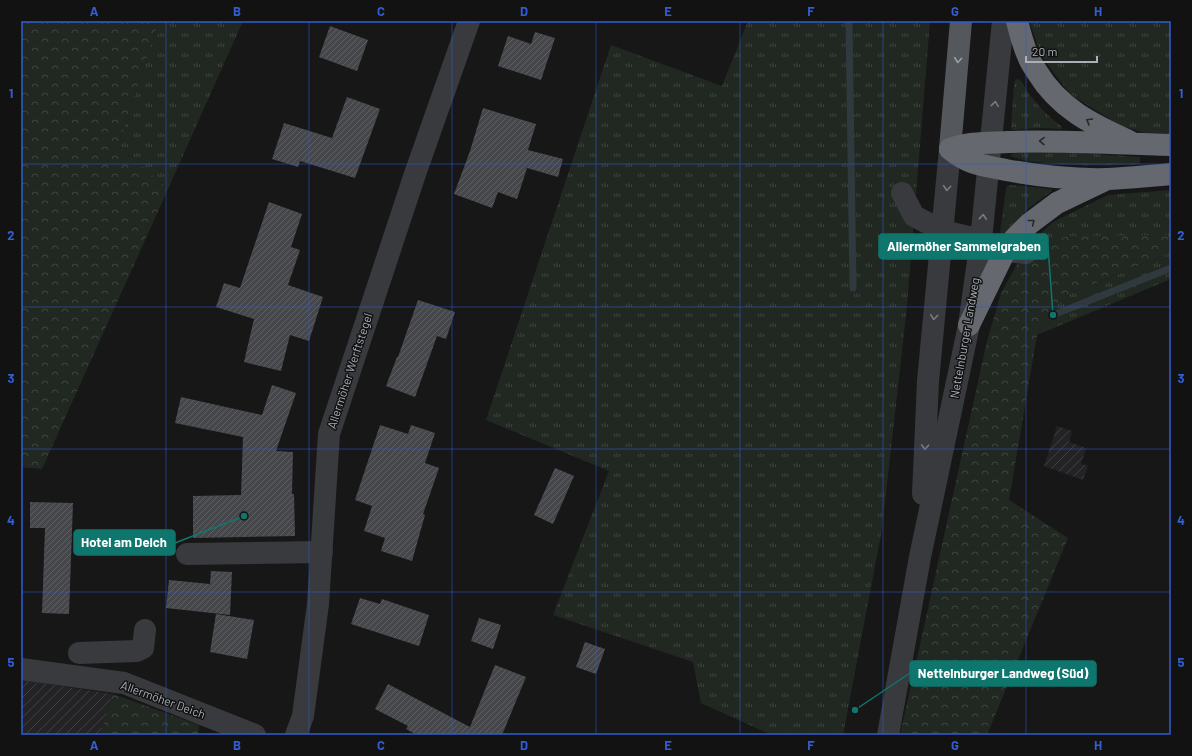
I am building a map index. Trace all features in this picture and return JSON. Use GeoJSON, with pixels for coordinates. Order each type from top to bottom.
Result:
{"type":"FeatureCollection","features":[{"type":"Feature","properties":{"kind":"highway"},"geometry":{"type":"LineString","coordinates":[[1017,21],[1028,57],[1042,80],[1058,100],[1079,116],[1137,145]]}},
{"type":"Feature","properties":{"kind":"highway"},"geometry":{"type":"LineString","coordinates":[[950,149],[963,144],[1031,141],[1171,145]]}},
{"type":"Feature","properties":{"kind":"highway"},"geometry":{"type":"LineString","coordinates":[[950,149],[974,164],[1061,177],[1107,179],[1171,174]]}},
{"type":"Feature","properties":{"kind":"highway"},"geometry":{"type":"LineString","coordinates":[[969,326],[1005,251],[1014,239],[1029,224],[1068,197],[1107,179]]}},
{"type":"Feature","properties":{"kind":"main road","name":"Nettelnburger Landweg"},"geometry":{"type":"LineString","coordinates":[[950,149],[961,21]]}},
{"type":"Feature","properties":{"kind":"street","name":"Allermöher Werftstegel"},"geometry":{"type":"LineString","coordinates":[[296,735],[303,716],[318,604],[329,434],[415,174],[469,21]]}},
{"type":"Feature","properties":{"kind":"street","name":"Nettelnburger Landweg"},"geometry":{"type":"LineString","coordinates":[[888,735],[920,557],[969,326],[981,240],[1004,21]]}},
{"type":"Feature","properties":{"kind":"street","name":"Nettelnburger Landweg"},"geometry":{"type":"LineString","coordinates":[[920,557],[928,381],[950,149]]}},
{"type":"Feature","properties":{"kind":"street"},"geometry":{"type":"LineString","coordinates":[[902,193],[914,216],[943,231],[981,240],[1005,251],[1026,253]]}},
{"type":"Feature","properties":{"kind":"street"},"geometry":{"type":"LineString","coordinates":[[187,554],[322,552]]}},
{"type":"Feature","properties":{"kind":"street"},"geometry":{"type":"LineString","coordinates":[[79,653],[137,651],[143,648],[145,630]]}},
{"type":"Feature","properties":{"kind":"street","name":"Allermöher Deich"},"geometry":{"type":"LineString","coordinates":[[21,669],[124,683],[255,735]]}},
{"type":"Feature","properties":{"kind":"shaded area"},"geometry":{"type":"Polygon","coordinates":[[[1057,426],[1072,431],[1069,442],[1086,448],[1081,464],[1088,466],[1083,480],[1044,466],[1057,426]]]}},
{"type":"Feature","properties":{"kind":"shaded area"},"geometry":{"type":"Polygon","coordinates":[[[21,680],[113,694],[100,735],[21,735],[21,680]]]}},
{"type":"Feature","properties":{"kind":"green space"},"geometry":{"type":"Polygon","coordinates":[[[21,21],[159,21],[118,146],[168,189],[42,469],[21,467],[21,21]]]}},
{"type":"Feature","properties":{"kind":"green space"},"geometry":{"type":"Polygon","coordinates":[[[159,21],[243,21],[168,189],[118,146],[159,21]]]}},
{"type":"Feature","properties":{"kind":"green space"},"geometry":{"type":"Polygon","coordinates":[[[748,21],[930,21],[907,306],[882,529],[843,735],[772,735],[701,703],[693,662],[553,615],[609,471],[486,420],[611,45],[722,86],[748,21]]]}},
{"type":"Feature","properties":{"kind":"green space"},"geometry":{"type":"Polygon","coordinates":[[[1029,21],[1171,21],[1171,138],[1161,138],[1119,125],[1070,94],[1042,57],[1029,21]]]}},
{"type":"Feature","properties":{"kind":"green space"},"geometry":{"type":"Polygon","coordinates":[[[1017,79],[1022,82],[1038,105],[1061,126],[1061,129],[1039,128],[1013,130],[1011,128],[1014,85],[1015,80],[1017,79]]]}},
{"type":"Feature","properties":{"kind":"green space"},"geometry":{"type":"Polygon","coordinates":[[[1030,150],[1140,157],[1140,164],[1059,164],[1029,161],[1011,156],[1011,154],[1030,150]]]}},
{"type":"Feature","properties":{"kind":"green space"},"geometry":{"type":"Polygon","coordinates":[[[1010,185],[1051,189],[1052,191],[1029,208],[1008,230],[1002,234],[1000,233],[1006,189],[1007,186],[1010,185]]]}},
{"type":"Feature","properties":{"kind":"green space"},"geometry":{"type":"Polygon","coordinates":[[[1171,190],[1171,279],[1037,335],[1062,297],[1167,254],[1027,246],[1053,222],[1108,195],[1171,190]]]}},
{"type":"Feature","properties":{"kind":"green space"},"geometry":{"type":"Polygon","coordinates":[[[1168,235],[1167,254],[1062,297],[1037,335],[1009,500],[1068,538],[987,735],[900,735],[987,341],[1001,293],[1027,246],[1069,236],[1168,235]]]}},
{"type":"Feature","properties":{"kind":"green space"},"geometry":{"type":"Polygon","coordinates":[[[113,694],[199,725],[198,735],[100,735],[113,694]]]}},
{"type":"Feature","properties":{"kind":"building"},"geometry":{"type":"Polygon","coordinates":[[[330,26],[368,40],[357,71],[319,57],[330,26]]]}},
{"type":"Feature","properties":{"kind":"building"},"geometry":{"type":"Polygon","coordinates":[[[535,32],[555,38],[541,80],[498,66],[508,36],[531,44],[535,32]]]}},
{"type":"Feature","properties":{"kind":"building"},"geometry":{"type":"Polygon","coordinates":[[[347,97],[380,109],[355,178],[300,161],[298,167],[272,159],[284,123],[332,138],[347,97]]]}},
{"type":"Feature","properties":{"kind":"building"},"geometry":{"type":"Polygon","coordinates":[[[483,108],[536,124],[528,150],[563,159],[558,177],[527,168],[517,199],[498,192],[492,208],[454,194],[470,151],[483,108]]]}},
{"type":"Feature","properties":{"kind":"building"},"geometry":{"type":"Polygon","coordinates":[[[269,202],[302,214],[291,247],[300,250],[288,285],[323,297],[309,341],[290,335],[281,371],[244,362],[254,319],[216,307],[224,283],[240,288],[269,202]]]}},
{"type":"Feature","properties":{"kind":"building"},"geometry":{"type":"Polygon","coordinates":[[[418,300],[455,312],[446,339],[437,336],[415,397],[386,386],[418,300]]]}},
{"type":"Feature","properties":{"kind":"building"},"geometry":{"type":"Polygon","coordinates":[[[272,385],[296,393],[276,451],[293,452],[292,494],[294,494],[295,536],[193,538],[193,496],[241,495],[243,437],[175,423],[181,397],[262,415],[272,385]]]}},
{"type":"Feature","properties":{"kind":"building"},"geometry":{"type":"Polygon","coordinates":[[[380,425],[408,434],[411,425],[435,433],[425,463],[439,468],[423,514],[425,515],[412,561],[381,551],[385,538],[364,531],[372,506],[355,500],[380,425]]]}},
{"type":"Feature","properties":{"kind":"building"},"geometry":{"type":"Polygon","coordinates":[[[555,468],[574,476],[553,524],[534,515],[555,468]]]}},
{"type":"Feature","properties":{"kind":"building"},"geometry":{"type":"Polygon","coordinates":[[[30,502],[73,503],[69,614],[42,613],[45,528],[30,528],[30,502]]]}},
{"type":"Feature","properties":{"kind":"building"},"geometry":{"type":"Polygon","coordinates":[[[211,571],[232,572],[230,615],[166,608],[169,580],[210,584],[211,571]]]}},
{"type":"Feature","properties":{"kind":"building"},"geometry":{"type":"Polygon","coordinates":[[[360,598],[380,604],[382,599],[429,615],[419,646],[351,624],[360,598]]]}},
{"type":"Feature","properties":{"kind":"building"},"geometry":{"type":"Polygon","coordinates":[[[216,614],[254,620],[247,659],[210,652],[216,614]]]}},
{"type":"Feature","properties":{"kind":"building"},"geometry":{"type":"Polygon","coordinates":[[[479,618],[501,625],[493,649],[471,641],[479,618]]]}},
{"type":"Feature","properties":{"kind":"building"},"geometry":{"type":"Polygon","coordinates":[[[585,642],[605,649],[596,674],[576,667],[585,642]]]}},
{"type":"Feature","properties":{"kind":"building"},"geometry":{"type":"Polygon","coordinates":[[[495,665],[526,677],[502,735],[417,735],[406,729],[408,726],[375,709],[388,684],[470,727],[495,665]]]}},
{"type":"Feature","properties":{"kind":"waterway"},"geometry":{"type":"LineString","coordinates":[[849,21],[853,288]]}},
{"type":"Feature","properties":{"kind":"waterway"},"geometry":{"type":"LineString","coordinates":[[1053,315],[1171,268]]}},
{"type":"Feature","properties":{"kind":"place","name":"Allermöher Sammelgraben"},"geometry":{"type":"Point","coordinates":[1053,315]}},
{"type":"Feature","properties":{"kind":"place","name":"Hotel am Deich"},"geometry":{"type":"Point","coordinates":[244,516]}},
{"type":"Feature","properties":{"kind":"place","name":"Nettelnburger Landweg (Süd)"},"geometry":{"type":"Point","coordinates":[855,710]}}]}
